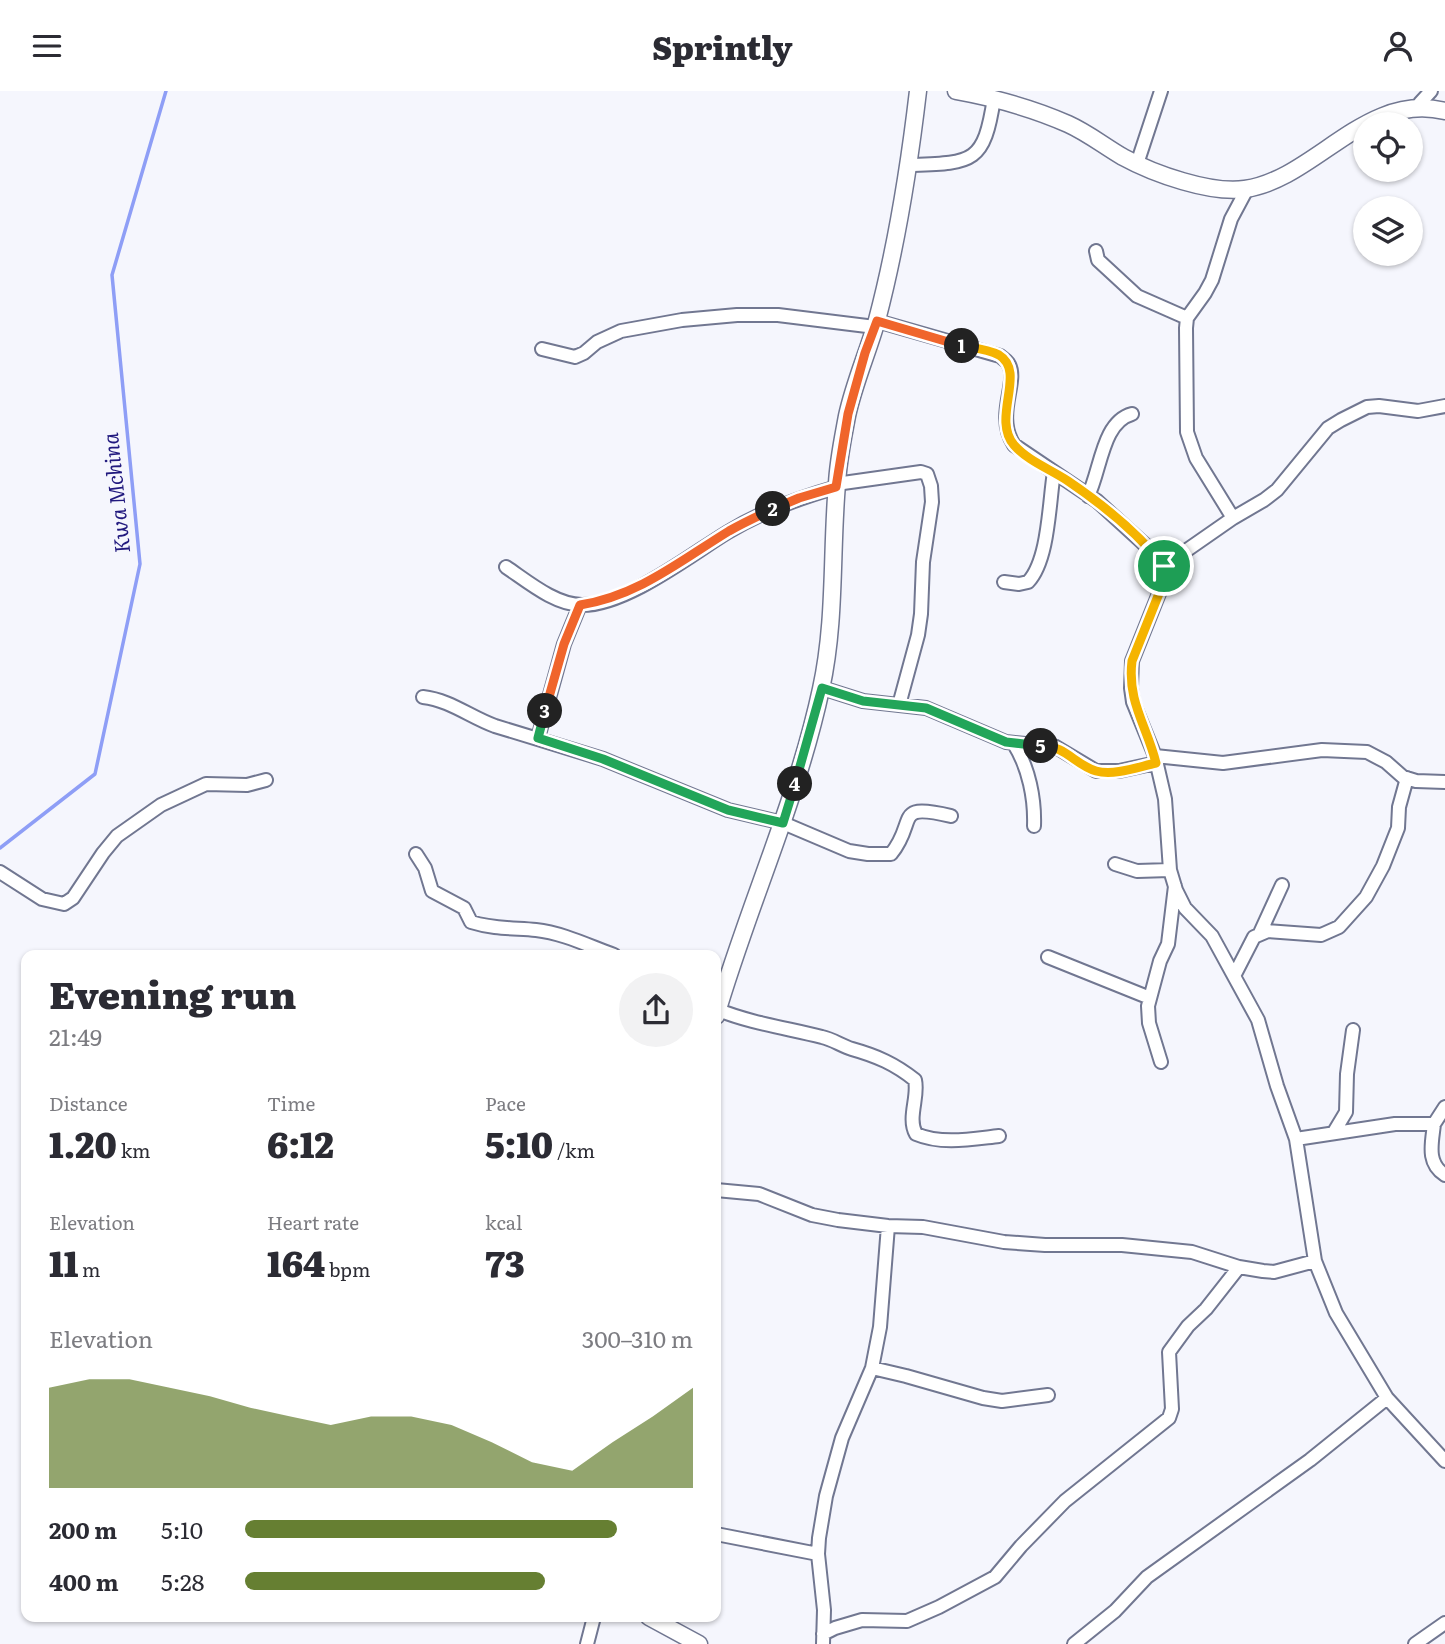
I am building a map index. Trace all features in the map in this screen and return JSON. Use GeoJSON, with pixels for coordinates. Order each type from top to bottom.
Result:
{"type":"FeatureCollection","features":[{"type":"Feature","properties":{"kind":"street"},"geometry":{"type":"LineString","coordinates":[[721,998],[783,823],[822,688],[830,635],[836,486],[848,414],[876,324],[894,251],[918,91]]}},
{"type":"Feature","properties":{"kind":"street"},"geometry":{"type":"LineString","coordinates":[[956,91],[1019,104],[1070,125],[1137,164],[1211,189],[1247,189],[1284,174],[1340,133],[1384,110],[1425,97],[1445,111]]}},
{"type":"Feature","properties":{"kind":"street"},"geometry":{"type":"LineString","coordinates":[[1137,164],[1161,91]]}},
{"type":"Feature","properties":{"kind":"street"},"geometry":{"type":"LineString","coordinates":[[909,165],[935,164],[974,156],[986,137],[994,98]]}},
{"type":"Feature","properties":{"kind":"street"},"geometry":{"type":"LineString","coordinates":[[1233,517],[1196,458],[1187,432],[1187,318],[1212,280],[1231,219],[1247,189]]}},
{"type":"Feature","properties":{"kind":"street"},"geometry":{"type":"LineString","coordinates":[[1096,251],[1098,260],[1137,296],[1187,318]]}},
{"type":"Feature","properties":{"kind":"street"},"geometry":{"type":"LineString","coordinates":[[542,349],[575,356],[621,331],[737,314],[876,324],[1000,356],[1008,363],[1011,373],[1005,421],[1008,435],[1025,454],[1088,496],[1153,552],[1164,566],[1162,586],[1132,661],[1131,674],[1133,702],[1156,760],[1165,799],[1170,870],[1175,886],[1185,908],[1212,936],[1258,1020],[1296,1139],[1315,1261],[1336,1313],[1387,1398],[1445,1461]]}},
{"type":"Feature","properties":{"kind":"street"},"geometry":{"type":"LineString","coordinates":[[1164,566],[1233,517],[1265,501],[1328,428],[1356,411],[1379,406],[1418,411],[1445,406]]}},
{"type":"Feature","properties":{"kind":"street"},"geometry":{"type":"LineString","coordinates":[[1088,496],[1095,482],[1110,430],[1122,416],[1132,414]]}},
{"type":"Feature","properties":{"kind":"street"},"geometry":{"type":"LineString","coordinates":[[506,567],[554,597],[580,605],[602,602],[637,588],[678,566],[730,531],[777,507],[836,486],[920,472],[927,474],[932,502],[923,562],[918,635],[899,705]]}},
{"type":"Feature","properties":{"kind":"street"},"geometry":{"type":"LineString","coordinates":[[1004,582],[1028,582],[1037,568],[1042,554],[1054,472]]}},
{"type":"Feature","properties":{"kind":"street"},"geometry":{"type":"LineString","coordinates":[[538,738],[564,644],[580,605]]}},
{"type":"Feature","properties":{"kind":"street"},"geometry":{"type":"LineString","coordinates":[[822,688],[863,701],[939,712],[1014,744],[1056,747],[1096,771],[1119,771],[1156,760],[1223,763],[1322,750],[1367,752],[1376,755],[1407,778],[1445,782]]}},
{"type":"Feature","properties":{"kind":"street"},"geometry":{"type":"LineString","coordinates":[[423,697],[436,698],[451,704],[495,726],[603,759],[728,810],[783,823],[849,851],[885,855],[894,851],[911,813],[927,810],[951,816]]}},
{"type":"Feature","properties":{"kind":"street"},"geometry":{"type":"LineString","coordinates":[[1014,744],[1023,758],[1028,774],[1034,826]]}},
{"type":"Feature","properties":{"kind":"street"},"geometry":{"type":"LineString","coordinates":[[1260,933],[1268,931],[1313,936],[1339,927],[1366,897],[1384,866],[1398,828],[1399,807],[1407,778]]}},
{"type":"Feature","properties":{"kind":"street"},"geometry":{"type":"LineString","coordinates":[[0,872],[42,899],[64,904],[73,898],[117,836],[160,805],[206,784],[247,785],[266,780]]}},
{"type":"Feature","properties":{"kind":"street"},"geometry":{"type":"LineString","coordinates":[[416,854],[425,868],[432,891],[464,908],[471,922],[486,927],[538,930],[600,950]]}},
{"type":"Feature","properties":{"kind":"street"},"geometry":{"type":"LineString","coordinates":[[1115,864],[1137,871],[1170,870]]}},
{"type":"Feature","properties":{"kind":"street"},"geometry":{"type":"LineString","coordinates":[[1235,974],[1250,942],[1260,933],[1282,885]]}},
{"type":"Feature","properties":{"kind":"street"},"geometry":{"type":"LineString","coordinates":[[1161,1062],[1149,1023],[1148,1006],[1160,961],[1168,944],[1175,886]]}},
{"type":"Feature","properties":{"kind":"street"},"geometry":{"type":"LineString","coordinates":[[1048,957],[1150,998]]}},
{"type":"Feature","properties":{"kind":"street"},"geometry":{"type":"LineString","coordinates":[[721,1013],[825,1037],[896,1065],[915,1080],[913,1126],[916,1134],[926,1138],[955,1140],[999,1136]]}},
{"type":"Feature","properties":{"kind":"street"},"geometry":{"type":"LineString","coordinates":[[1334,1132],[1346,1112],[1347,1074],[1353,1030]]}},
{"type":"Feature","properties":{"kind":"street"},"geometry":{"type":"LineString","coordinates":[[1445,1107],[1434,1124],[1431,1153],[1434,1166],[1445,1175]]}},
{"type":"Feature","properties":{"kind":"street"},"geometry":{"type":"LineString","coordinates":[[1296,1139],[1395,1124],[1434,1124]]}},
{"type":"Feature","properties":{"kind":"street"},"geometry":{"type":"LineString","coordinates":[[721,1190],[759,1194],[812,1215],[838,1220],[923,1227],[1004,1242],[1058,1246],[1122,1245],[1192,1252],[1240,1267],[1274,1272],[1315,1261]]}},
{"type":"Feature","properties":{"kind":"street"},"geometry":{"type":"LineString","coordinates":[[823,1639],[824,1610],[818,1554],[826,1496],[842,1439],[872,1368],[880,1327],[888,1226]]}},
{"type":"Feature","properties":{"kind":"street"},"geometry":{"type":"LineString","coordinates":[[823,1639],[835,1627],[862,1620],[907,1621],[995,1577],[1065,1501],[1169,1417],[1172,1409],[1169,1352],[1182,1333],[1206,1309],[1240,1267]]}},
{"type":"Feature","properties":{"kind":"street"},"geometry":{"type":"LineString","coordinates":[[872,1368],[1002,1401],[1048,1395]]}},
{"type":"Feature","properties":{"kind":"street"},"geometry":{"type":"LineString","coordinates":[[1074,1644],[1115,1611],[1147,1577],[1310,1460],[1387,1398]]}},
{"type":"Feature","properties":{"kind":"street"},"geometry":{"type":"LineString","coordinates":[[721,1535],[818,1554]]}},
{"type":"Feature","properties":{"kind":"street"},"geometry":{"type":"LineString","coordinates":[[587,1644],[593,1622]]}},
{"type":"Feature","properties":{"kind":"street"},"geometry":{"type":"LineString","coordinates":[[658,1622],[699,1644]]}},
{"type":"Feature","properties":{"kind":"street"},"geometry":{"type":"LineString","coordinates":[[1415,1644],[1445,1623]]}},
{"type":"Feature","properties":{"kind":"waterway","name":"Kwa Mchina"},"geometry":{"type":"LineString","coordinates":[[0,848],[95,774],[140,564],[112,275],[166,91]]}},
{"type":"Feature","properties":{"kind":"route"},"geometry":{"type":"LineString","coordinates":[[877,321],[1000,356],[1008,363],[1011,373],[1005,421],[1008,435],[1014,445],[1097,501],[1153,552],[1164,566],[1162,586],[1132,661],[1131,674],[1133,702],[1156,763],[1119,771],[1096,771],[1056,747],[1006,742],[926,708],[863,701],[822,688],[783,823],[728,810],[603,759],[538,738],[564,644],[580,605],[602,602],[637,588],[678,566],[730,531],[777,507],[836,487],[848,414],[877,321]]}}]}
